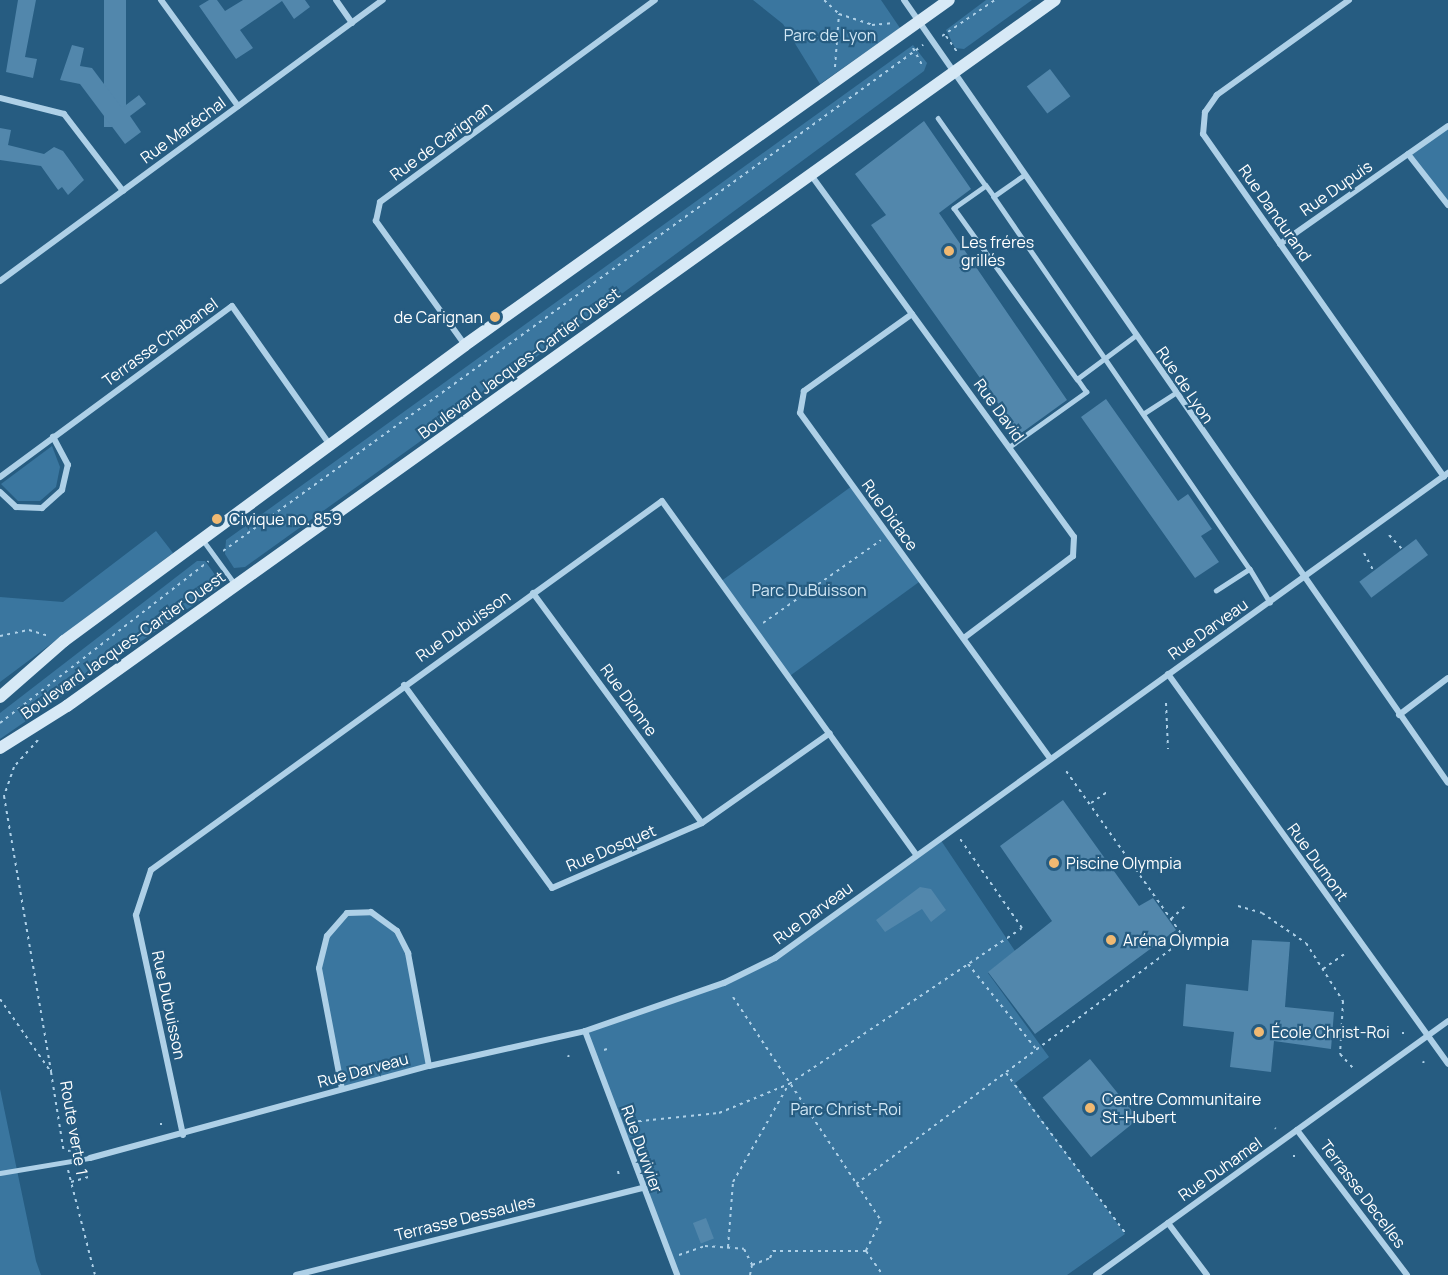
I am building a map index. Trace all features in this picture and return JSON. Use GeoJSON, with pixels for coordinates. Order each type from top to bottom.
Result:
{"type":"FeatureCollection","features":[{"type":"Feature","properties":{"kind":"main road","name":"Boulevard Jacques-Cartier Ouest"},"geometry":{"type":"LineString","coordinates":[[0,698],[64,641],[465,345],[949,0]]}},
{"type":"Feature","properties":{"kind":"main road","name":"Boulevard Jacques-Cartier Ouest"},"geometry":{"type":"LineString","coordinates":[[0,748],[237,586],[1055,0]]}},
{"type":"Feature","properties":{"kind":"street"},"geometry":{"type":"LineString","coordinates":[[161,0],[238,106]]}},
{"type":"Feature","properties":{"kind":"street"},"geometry":{"type":"LineString","coordinates":[[336,0],[352,23]]}},
{"type":"Feature","properties":{"kind":"street","name":"Rue Maréchal"},"geometry":{"type":"LineString","coordinates":[[0,281],[383,0]]}},
{"type":"Feature","properties":{"kind":"street","name":"Rue de Carignan"},"geometry":{"type":"LineString","coordinates":[[465,345],[376,221],[380,201],[656,0]]}},
{"type":"Feature","properties":{"kind":"street","name":"Rue de Lyon"},"geometry":{"type":"LineString","coordinates":[[904,0],[921,20],[954,72],[1303,580],[1448,783]]}},
{"type":"Feature","properties":{"kind":"street","name":"Rue Dandurand"},"geometry":{"type":"LineString","coordinates":[[1349,0],[1217,95],[1204,112],[1203,134],[1446,475]]}},
{"type":"Feature","properties":{"kind":"street"},"geometry":{"type":"LineString","coordinates":[[0,99],[64,114],[123,191]]}},
{"type":"Feature","properties":{"kind":"street","name":"Rue Dupuis"},"geometry":{"type":"LineString","coordinates":[[1281,244],[1448,126]]}},
{"type":"Feature","properties":{"kind":"street"},"geometry":{"type":"LineString","coordinates":[[1408,153],[1448,205]]}},
{"type":"Feature","properties":{"kind":"street","name":"Rue David"},"geometry":{"type":"LineString","coordinates":[[811,175],[1074,537],[1072,556],[965,637]]}},
{"type":"Feature","properties":{"kind":"street","name":"Terrasse Chabanel"},"geometry":{"type":"LineString","coordinates":[[0,477],[232,306],[330,446]]}},
{"type":"Feature","properties":{"kind":"street","name":"Rue Didace"},"geometry":{"type":"LineString","coordinates":[[912,314],[804,391],[800,413],[965,637],[1050,758]]}},
{"type":"Feature","properties":{"kind":"street"},"geometry":{"type":"LineString","coordinates":[[0,492],[16,507],[42,508],[62,490],[68,465],[53,437]]}},
{"type":"Feature","properties":{"kind":"street","name":"Rue Darveau"},"geometry":{"type":"LineString","coordinates":[[90,1158],[183,1135],[429,1066],[585,1031],[724,983],[775,958],[1446,475]]}},
{"type":"Feature","properties":{"kind":"street","name":"Rue Dubuisson"},"geometry":{"type":"LineString","coordinates":[[183,1135],[136,915],[144,882],[161,859],[662,501],[916,855]]}},
{"type":"Feature","properties":{"kind":"street","name":"Rue Dionne"},"geometry":{"type":"LineString","coordinates":[[533,593],[702,823]]}},
{"type":"Feature","properties":{"kind":"street","name":"Rue Dumont"},"geometry":{"type":"LineString","coordinates":[[1168,674],[1448,1064]]}},
{"type":"Feature","properties":{"kind":"street"},"geometry":{"type":"LineString","coordinates":[[1399,715],[1448,678]]}},
{"type":"Feature","properties":{"kind":"street","name":"Rue Dosquet"},"geometry":{"type":"LineString","coordinates":[[404,685],[552,888],[702,823],[830,733]]}},
{"type":"Feature","properties":{"kind":"street"},"geometry":{"type":"LineString","coordinates":[[342,1089],[319,968],[327,936],[347,913],[371,912],[397,931],[408,953],[429,1066]]}},
{"type":"Feature","properties":{"kind":"street","name":"Rue Duhamel"},"geometry":{"type":"LineString","coordinates":[[1096,1275],[1448,1020]]}},
{"type":"Feature","properties":{"kind":"street","name":"Rue Duvivier"},"geometry":{"type":"LineString","coordinates":[[585,1031],[642,1188],[677,1275]]}},
{"type":"Feature","properties":{"kind":"street","name":"Terrasse Decelles"},"geometry":{"type":"LineString","coordinates":[[1297,1130],[1407,1275]]}},
{"type":"Feature","properties":{"kind":"street","name":"Terrasse Dessaules"},"geometry":{"type":"LineString","coordinates":[[296,1275],[642,1188]]}},
{"type":"Feature","properties":{"kind":"street"},"geometry":{"type":"LineString","coordinates":[[1168,1223],[1207,1275]]}},
{"type":"Feature","properties":{"kind":"lane"},"geometry":{"type":"LineString","coordinates":[[938,118],[1250,569],[1271,603]]}},
{"type":"Feature","properties":{"kind":"lane"},"geometry":{"type":"LineString","coordinates":[[994,197],[1025,175]]}},
{"type":"Feature","properties":{"kind":"lane"},"geometry":{"type":"LineString","coordinates":[[986,186],[954,208],[1086,392],[1009,447]]}},
{"type":"Feature","properties":{"kind":"lane"},"geometry":{"type":"LineString","coordinates":[[1077,378],[1135,336]]}},
{"type":"Feature","properties":{"kind":"lane"},"geometry":{"type":"LineString","coordinates":[[1143,414],[1174,393]]}},
{"type":"Feature","properties":{"kind":"lane"},"geometry":{"type":"LineString","coordinates":[[203,540],[237,586]]}},
{"type":"Feature","properties":{"kind":"lane"},"geometry":{"type":"LineString","coordinates":[[1216,591],[1250,569]]}},
{"type":"Feature","properties":{"kind":"lane"},"geometry":{"type":"LineString","coordinates":[[0,1173],[90,1158]]}},
{"type":"Feature","properties":{"kind":"path"},"geometry":{"type":"LineString","coordinates":[[824,0],[839,14],[872,25],[921,20]]}},
{"type":"Feature","properties":{"kind":"path","name":"Boulevard Jacques-Cartier Ouest"},"geometry":{"type":"LineString","coordinates":[[0,723],[215,557],[913,49],[933,40],[994,0]]}},
{"type":"Feature","properties":{"kind":"path"},"geometry":{"type":"LineString","coordinates":[[837,82],[833,53],[839,14]]}},
{"type":"Feature","properties":{"kind":"path"},"geometry":{"type":"LineString","coordinates":[[946,36],[958,53]]}},
{"type":"Feature","properties":{"kind":"path"},"geometry":{"type":"LineString","coordinates":[[913,49],[922,65]]}},
{"type":"Feature","properties":{"kind":"path"},"geometry":{"type":"LineString","coordinates":[[755,628],[888,535]]}},
{"type":"Feature","properties":{"kind":"path"},"geometry":{"type":"LineString","coordinates":[[1389,535],[1402,549]]}},
{"type":"Feature","properties":{"kind":"path"},"geometry":{"type":"LineString","coordinates":[[1364,553],[1373,570]]}},
{"type":"Feature","properties":{"kind":"path"},"geometry":{"type":"LineString","coordinates":[[0,636],[29,630],[64,641]]}},
{"type":"Feature","properties":{"kind":"path"},"geometry":{"type":"LineString","coordinates":[[1166,703],[1168,749]]}},
{"type":"Feature","properties":{"kind":"path"},"geometry":{"type":"LineString","coordinates":[[45,732],[14,767],[4,796],[51,1072]]}},
{"type":"Feature","properties":{"kind":"path"},"geometry":{"type":"LineString","coordinates":[[856,1184],[1185,939],[1064,768]]}},
{"type":"Feature","properties":{"kind":"path"},"geometry":{"type":"LineString","coordinates":[[1090,804],[1109,791]]}},
{"type":"Feature","properties":{"kind":"path"},"geometry":{"type":"LineString","coordinates":[[0,792],[4,796]]}},
{"type":"Feature","properties":{"kind":"path"},"geometry":{"type":"LineString","coordinates":[[631,1122],[719,1113],[789,1084],[1022,928],[953,829]]}},
{"type":"Feature","properties":{"kind":"path"},"geometry":{"type":"LineString","coordinates":[[1238,906],[1262,913],[1306,943],[1343,1001],[1340,1054],[1353,1069]]}},
{"type":"Feature","properties":{"kind":"path"},"geometry":{"type":"LineString","coordinates":[[1170,919],[1184,907]]}},
{"type":"Feature","properties":{"kind":"path"},"geometry":{"type":"LineString","coordinates":[[1323,969],[1347,952]]}},
{"type":"Feature","properties":{"kind":"path"},"geometry":{"type":"LineString","coordinates":[[968,964],[1037,1050]]}},
{"type":"Feature","properties":{"kind":"path"},"geometry":{"type":"LineString","coordinates":[[733,997],[881,1221],[866,1251]]}},
{"type":"Feature","properties":{"kind":"path","name":"Route verte 1"},"geometry":{"type":"LineString","coordinates":[[0,999],[51,1072],[66,1163],[95,1275]]}},
{"type":"Feature","properties":{"kind":"path"},"geometry":{"type":"LineString","coordinates":[[1006,1073],[1126,1234]]}},
{"type":"Feature","properties":{"kind":"path"},"geometry":{"type":"LineString","coordinates":[[728,1247],[733,1182],[789,1084]]}},
{"type":"Feature","properties":{"kind":"path"},"geometry":{"type":"LineString","coordinates":[[64,1152],[83,1148]]}},
{"type":"Feature","properties":{"kind":"path"},"geometry":{"type":"LineString","coordinates":[[618,1171],[619,1176]]}},
{"type":"Feature","properties":{"kind":"path"},"geometry":{"type":"LineString","coordinates":[[71,1182],[89,1177]]}},
{"type":"Feature","properties":{"kind":"path"},"geometry":{"type":"LineString","coordinates":[[670,1258],[705,1246],[744,1249],[752,1265],[750,1275]]}},
{"type":"Feature","properties":{"kind":"path"},"geometry":{"type":"LineString","coordinates":[[752,1265],[770,1258],[773,1251],[866,1251]]}},
{"type":"Feature","properties":{"kind":"path"},"geometry":{"type":"LineString","coordinates":[[866,1251],[883,1275]]}},
{"type":"Feature","properties":{"kind":"green space","name":"Parc de Lyon"},"geometry":{"type":"Polygon","coordinates":[[[753,0],[881,0],[900,28],[820,84],[783,24],[753,0]]]}},
{"type":"Feature","properties":{"kind":"green space"},"geometry":{"type":"Polygon","coordinates":[[[986,0],[1032,0],[964,49],[955,48],[946,30],[986,0]]]}},
{"type":"Feature","properties":{"kind":"green space"},"geometry":{"type":"Polygon","coordinates":[[[913,45],[927,63],[924,71],[475,402],[245,567],[234,568],[225,554],[226,540],[913,45]]]}},
{"type":"Feature","properties":{"kind":"green space"},"geometry":{"type":"Polygon","coordinates":[[[1448,126],[1448,205],[1408,154],[1448,126]]]}},
{"type":"Feature","properties":{"kind":"green space"},"geometry":{"type":"Polygon","coordinates":[[[52,446],[60,467],[56,487],[40,501],[18,501],[1,484],[52,446]]]}},
{"type":"Feature","properties":{"kind":"green space","name":"Parc DuBuisson"},"geometry":{"type":"Polygon","coordinates":[[[852,486],[921,581],[790,676],[721,581],[852,486]]]}},
{"type":"Feature","properties":{"kind":"green space"},"geometry":{"type":"Polygon","coordinates":[[[156,531],[173,553],[0,682],[0,597],[63,602],[156,531]]]}},
{"type":"Feature","properties":{"kind":"green space"},"geometry":{"type":"Polygon","coordinates":[[[197,561],[205,561],[219,580],[218,588],[0,739],[0,713],[197,561]]]}},
{"type":"Feature","properties":{"kind":"green space","name":"Parc Christ-Roi"},"geometry":{"type":"Polygon","coordinates":[[[940,839],[1015,951],[988,973],[1049,1057],[1015,1083],[1125,1234],[1067,1275],[677,1275],[585,1031],[724,983],[775,958],[940,839]]]}},
{"type":"Feature","properties":{"kind":"green space"},"geometry":{"type":"Polygon","coordinates":[[[371,912],[397,931],[408,953],[429,1066],[342,1089],[319,968],[327,936],[347,913],[371,912]]]}},
{"type":"Feature","properties":{"kind":"green space"},"geometry":{"type":"Polygon","coordinates":[[[0,1089],[36,1261],[41,1275],[0,1275],[0,1089]]]}},
{"type":"Feature","properties":{"kind":"building"},"geometry":{"type":"Polygon","coordinates":[[[18,0],[36,0],[25,57],[37,59],[33,78],[6,72],[18,0]]]}},
{"type":"Feature","properties":{"kind":"building"},"geometry":{"type":"Polygon","coordinates":[[[104,0],[126,0],[126,127],[104,127],[104,0]]]}},
{"type":"Feature","properties":{"kind":"building"},"geometry":{"type":"Polygon","coordinates":[[[209,0],[217,0],[225,11],[243,0],[305,0],[310,7],[294,19],[282,1],[240,30],[253,48],[236,59],[199,6],[209,0]]]}},
{"type":"Feature","properties":{"kind":"building"},"geometry":{"type":"Polygon","coordinates":[[[72,45],[84,48],[80,66],[92,68],[122,108],[139,95],[146,104],[130,116],[141,132],[125,144],[80,84],[60,80],[72,45]]]}},
{"type":"Feature","properties":{"kind":"building"},"geometry":{"type":"Polygon","coordinates":[[[1050,69],[1070,96],[1047,114],[1027,86],[1050,69]]]}},
{"type":"Feature","properties":{"kind":"building"},"geometry":{"type":"Polygon","coordinates":[[[924,121],[971,189],[939,213],[1067,400],[1020,434],[871,225],[886,215],[855,174],[924,121]]]}},
{"type":"Feature","properties":{"kind":"building"},"geometry":{"type":"Polygon","coordinates":[[[0,128],[11,130],[8,145],[44,154],[54,147],[63,151],[84,180],[68,195],[62,187],[58,190],[41,166],[0,160],[0,128]]]}},
{"type":"Feature","properties":{"kind":"building"},"geometry":{"type":"Polygon","coordinates":[[[1106,399],[1178,501],[1188,494],[1212,529],[1201,536],[1219,562],[1195,578],[1081,417],[1106,399]]]}},
{"type":"Feature","properties":{"kind":"building"},"geometry":{"type":"Polygon","coordinates":[[[1416,539],[1428,555],[1371,598],[1359,582],[1416,539]]]}},
{"type":"Feature","properties":{"kind":"building"},"geometry":{"type":"Polygon","coordinates":[[[1063,800],[1139,906],[1153,898],[1176,930],[1035,1034],[988,972],[1052,921],[1000,846],[1063,800]]]}},
{"type":"Feature","properties":{"kind":"building"},"geometry":{"type":"Polygon","coordinates":[[[920,887],[931,889],[946,910],[931,922],[922,909],[885,932],[876,920],[920,887]]]}},
{"type":"Feature","properties":{"kind":"building"},"geometry":{"type":"Polygon","coordinates":[[[1252,940],[1290,942],[1285,1007],[1334,1012],[1331,1049],[1274,1041],[1271,1072],[1230,1067],[1234,1032],[1183,1026],[1186,984],[1248,991],[1252,940]]]}},
{"type":"Feature","properties":{"kind":"building","name":"Centre Communitaire St-Hubert"},"geometry":{"type":"Polygon","coordinates":[[[1090,1059],[1138,1119],[1091,1157],[1043,1097],[1090,1059]]]}},
{"type":"Feature","properties":{"kind":"building"},"geometry":{"type":"Polygon","coordinates":[[[706,1218],[714,1239],[701,1244],[693,1223],[706,1218]]]}},
{"type":"Feature","properties":{"kind":"place","name":"Les fréres grillés"},"geometry":{"type":"Point","coordinates":[949,251]}},
{"type":"Feature","properties":{"kind":"place","name":"de Carignan"},"geometry":{"type":"Point","coordinates":[495,317]}},
{"type":"Feature","properties":{"kind":"place","name":"Civique no. 859"},"geometry":{"type":"Point","coordinates":[217,519]}},
{"type":"Feature","properties":{"kind":"place","name":"Piscine Olympia"},"geometry":{"type":"Point","coordinates":[1054,863]}},
{"type":"Feature","properties":{"kind":"place","name":"Aréna Olympia"},"geometry":{"type":"Point","coordinates":[1111,940]}},
{"type":"Feature","properties":{"kind":"place","name":"École Christ-Roi"},"geometry":{"type":"Point","coordinates":[1259,1032]}},
{"type":"Feature","properties":{"kind":"place","name":"Centre Communitaire St-Hubert"},"geometry":{"type":"Point","coordinates":[1090,1108]}}]}
